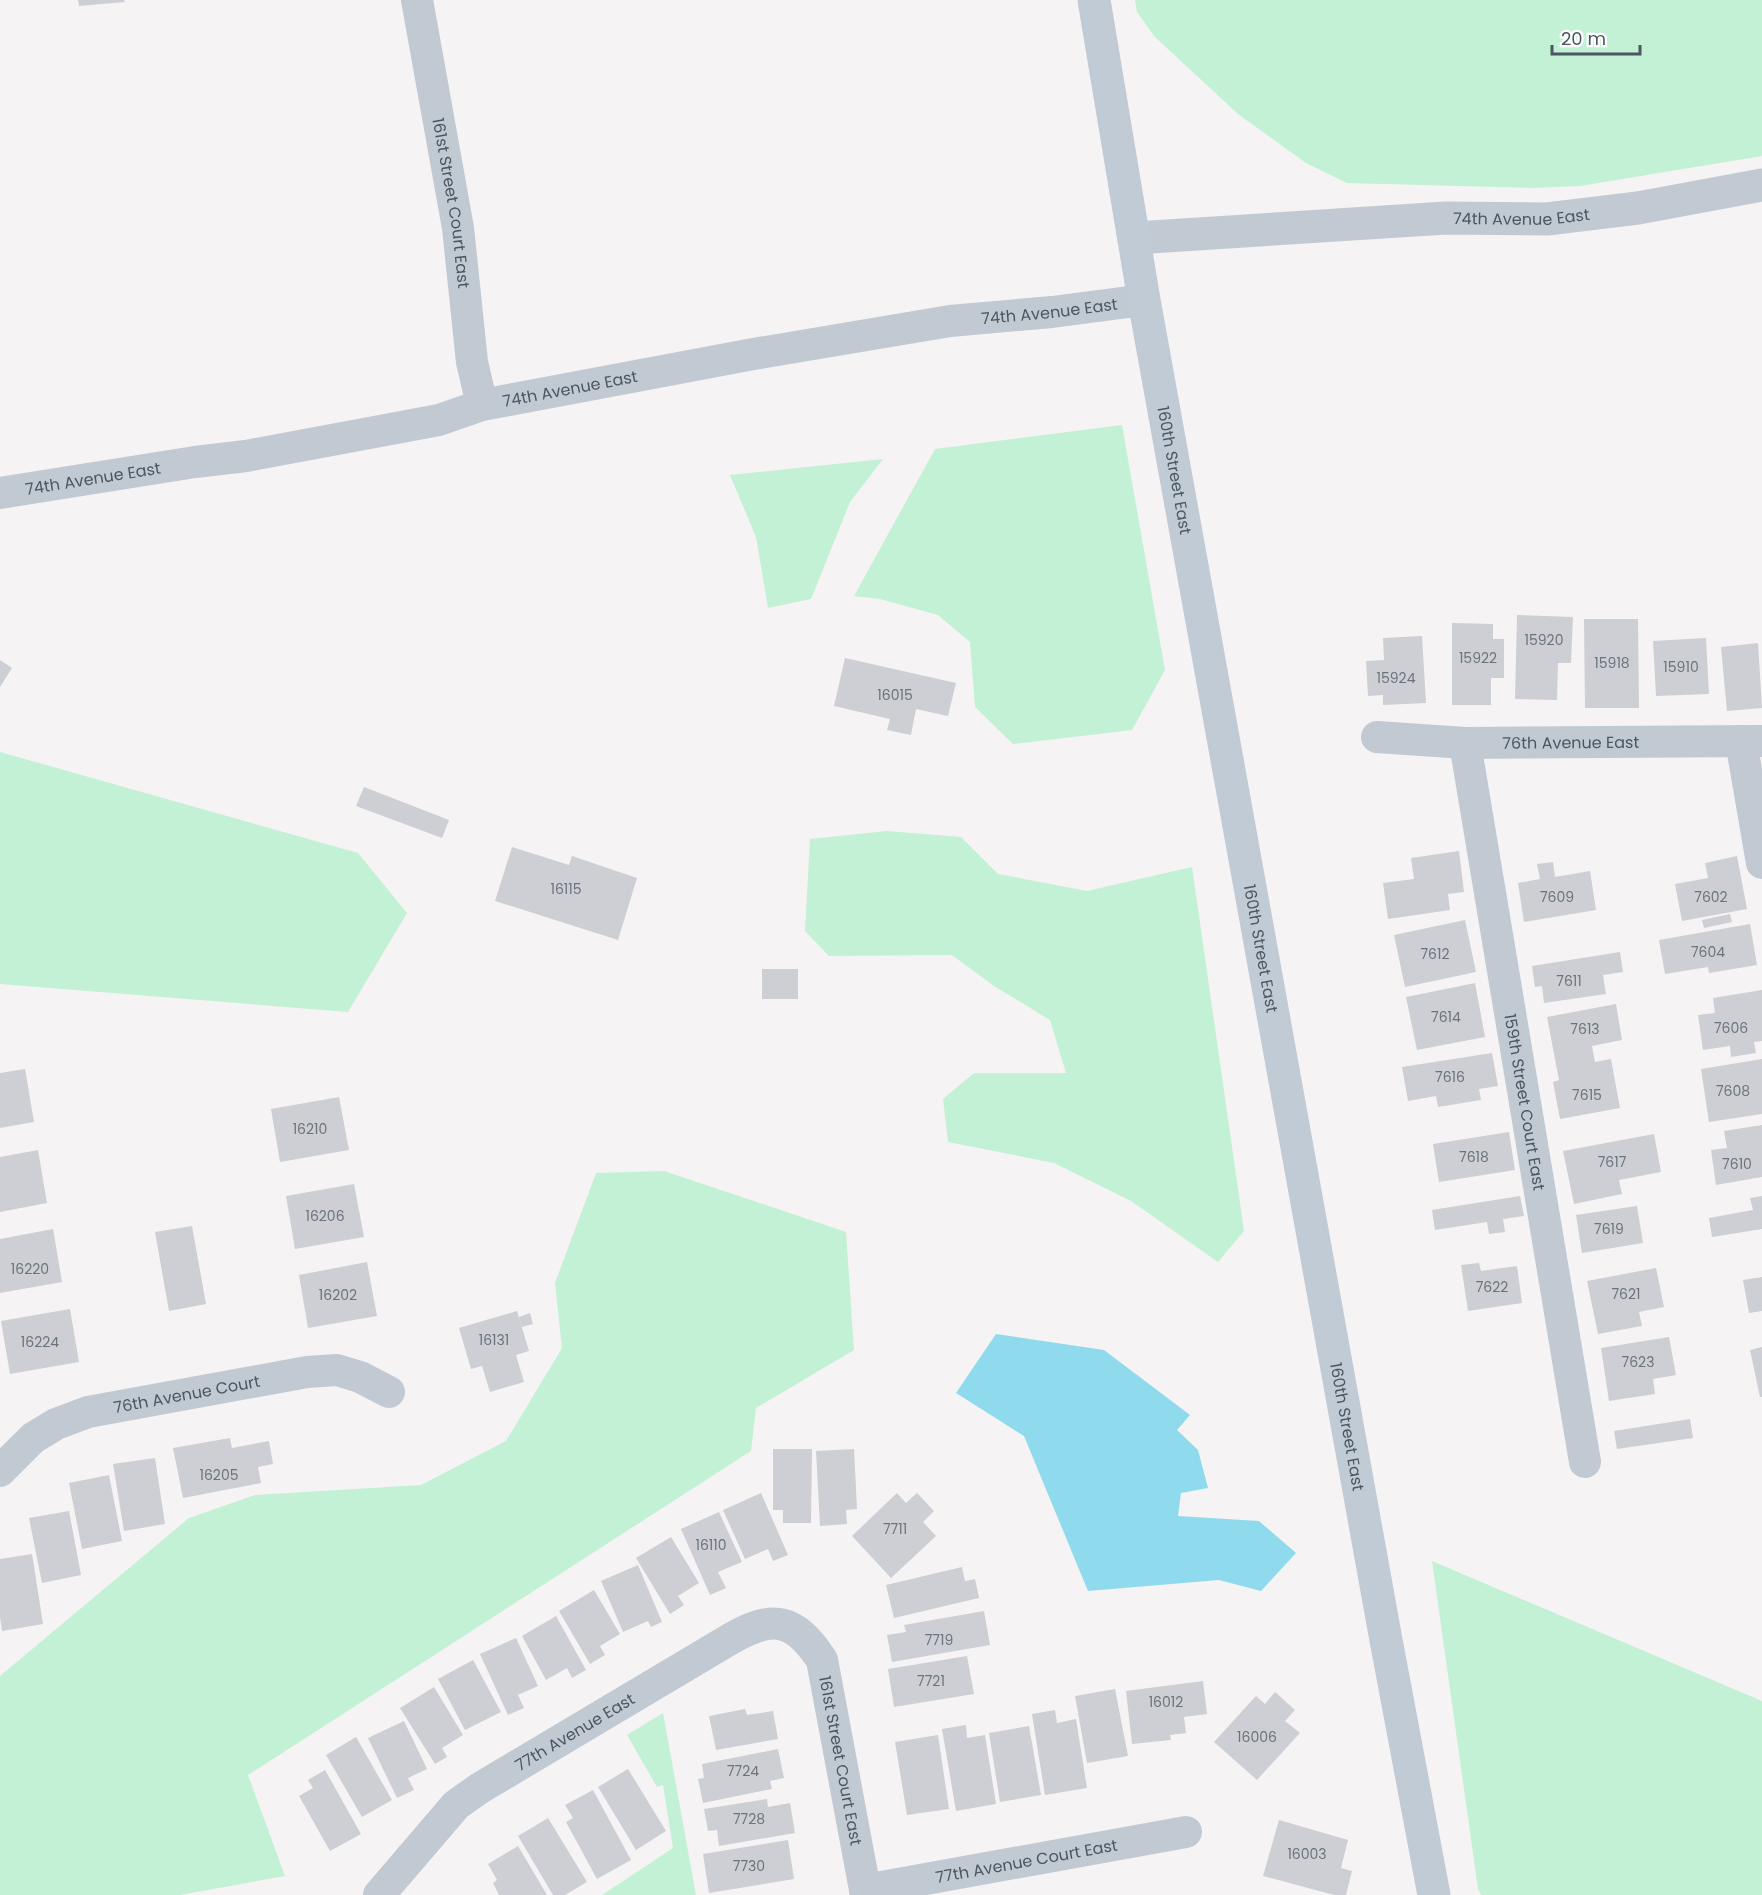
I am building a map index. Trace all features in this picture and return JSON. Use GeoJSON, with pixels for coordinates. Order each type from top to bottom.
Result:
{"type":"FeatureCollection","features":[{"type":"Feature","properties":{"kind":"main road","name":"160th Street East"},"geometry":{"type":"LineString","coordinates":[[1094,0],[1144,300],[1434,1895]]}},
{"type":"Feature","properties":{"kind":"street","name":"161st Street Court East"},"geometry":{"type":"LineString","coordinates":[[417,0],[458,228],[472,362],[482,405]]}},
{"type":"Feature","properties":{"kind":"street","name":"74th Avenue East"},"geometry":{"type":"LineString","coordinates":[[1135,238],[1446,219],[1547,219],[1638,208],[1762,185]]}},
{"type":"Feature","properties":{"kind":"street","name":"74th Avenue East"},"geometry":{"type":"LineString","coordinates":[[0,493],[246,456],[439,420],[482,405],[738,357],[950,321],[1052,312],[1144,300]]}},
{"type":"Feature","properties":{"kind":"street","name":"76th Avenue East"},"geometry":{"type":"LineString","coordinates":[[1377,737],[1466,743],[1751,741]]}},
{"type":"Feature","properties":{"kind":"street"},"geometry":{"type":"LineString","coordinates":[[1751,741],[1762,863]]}},
{"type":"Feature","properties":{"kind":"street","name":"159th Street Court East"},"geometry":{"type":"LineString","coordinates":[[1466,743],[1585,1462]]}},
{"type":"Feature","properties":{"kind":"street","name":"76th Avenue Court"},"geometry":{"type":"LineString","coordinates":[[0,1471],[33,1438],[56,1424],[88,1412],[307,1372],[337,1370],[360,1377],[389,1392]]}},
{"type":"Feature","properties":{"kind":"street","name":"77th Avenue East"},"geometry":{"type":"LineString","coordinates":[[379,1895],[456,1806],[480,1788],[749,1628],[766,1624],[785,1625],[801,1633]]}},
{"type":"Feature","properties":{"kind":"street","name":"161st Street Court East"},"geometry":{"type":"LineString","coordinates":[[801,1633],[822,1660],[827,1678],[865,1893]]}},
{"type":"Feature","properties":{"kind":"street","name":"77th Avenue Court East"},"geometry":{"type":"LineString","coordinates":[[865,1893],[1186,1832]]}},
{"type":"Feature","properties":{"kind":"green space"},"geometry":{"type":"Polygon","coordinates":[[[1135,0],[1762,0],[1762,156],[1580,186],[1532,188],[1347,183],[1306,163],[1238,114],[1155,37],[1137,12],[1135,0]]]}},
{"type":"Feature","properties":{"kind":"green space"},"geometry":{"type":"Polygon","coordinates":[[[1122,425],[1165,670],[1132,730],[1013,744],[975,707],[970,642],[938,615],[880,599],[854,596],[935,449],[1122,425]]]}},
{"type":"Feature","properties":{"kind":"green space"},"geometry":{"type":"Polygon","coordinates":[[[883,459],[850,502],[811,599],[768,608],[756,537],[730,475],[883,459]]]}},
{"type":"Feature","properties":{"kind":"green space"},"geometry":{"type":"Polygon","coordinates":[[[0,752],[358,853],[407,913],[348,1012],[0,984],[0,752]]]}},
{"type":"Feature","properties":{"kind":"green space"},"geometry":{"type":"Polygon","coordinates":[[[887,831],[961,837],[998,874],[1087,891],[1192,867],[1244,1231],[1218,1262],[1131,1201],[1054,1163],[948,1142],[943,1099],[974,1073],[1066,1073],[1050,1020],[994,986],[952,955],[829,956],[805,931],[810,839],[887,831]]]}},
{"type":"Feature","properties":{"kind":"green space"},"geometry":{"type":"Polygon","coordinates":[[[664,1171],[846,1232],[854,1350],[756,1408],[751,1451],[248,1775],[285,1876],[180,1895],[0,1895],[0,1676],[189,1518],[255,1495],[421,1485],[506,1441],[562,1348],[555,1283],[596,1173],[664,1171]]]}},
{"type":"Feature","properties":{"kind":"green space"},"geometry":{"type":"Polygon","coordinates":[[[1432,1561],[1762,1701],[1762,1895],[1481,1895],[1478,1889],[1432,1561]]]}},
{"type":"Feature","properties":{"kind":"green space"},"geometry":{"type":"Polygon","coordinates":[[[663,1713],[696,1895],[602,1895],[673,1848],[663,1785],[657,1787],[627,1735],[663,1713]]]}},
{"type":"Feature","properties":{"kind":"water"},"geometry":{"type":"Polygon","coordinates":[[[996,1334],[1104,1350],[1190,1415],[1177,1430],[1198,1450],[1208,1488],[1181,1493],[1178,1516],[1259,1521],[1296,1553],[1261,1591],[1219,1580],[1088,1591],[1024,1436],[956,1393],[996,1334]]]}},
{"type":"Feature","properties":{"kind":"building"},"geometry":{"type":"Polygon","coordinates":[[[78,0],[124,0],[125,2],[79,6],[78,0]]]}},
{"type":"Feature","properties":{"kind":"building"},"geometry":{"type":"Polygon","coordinates":[[[1517,615],[1573,617],[1571,663],[1558,663],[1557,700],[1515,699],[1517,615]]]}},
{"type":"Feature","properties":{"kind":"building"},"geometry":{"type":"Polygon","coordinates":[[[1584,619],[1638,619],[1639,708],[1585,708],[1584,619]]]}},
{"type":"Feature","properties":{"kind":"building"},"geometry":{"type":"Polygon","coordinates":[[[1452,623],[1493,624],[1493,639],[1504,639],[1504,678],[1491,678],[1491,705],[1452,705],[1452,623]]]}},
{"type":"Feature","properties":{"kind":"building"},"geometry":{"type":"Polygon","coordinates":[[[1422,636],[1426,703],[1383,705],[1383,695],[1368,696],[1366,661],[1384,660],[1383,638],[1422,636]]]}},
{"type":"Feature","properties":{"kind":"building"},"geometry":{"type":"Polygon","coordinates":[[[1706,638],[1709,694],[1656,696],[1653,641],[1706,638]]]}},
{"type":"Feature","properties":{"kind":"building"},"geometry":{"type":"Polygon","coordinates":[[[1758,643],[1762,708],[1727,711],[1721,647],[1758,643]]]}},
{"type":"Feature","properties":{"kind":"building"},"geometry":{"type":"Polygon","coordinates":[[[845,658],[956,683],[948,716],[916,709],[911,735],[887,730],[890,719],[834,706],[845,658]]]}},
{"type":"Feature","properties":{"kind":"building"},"geometry":{"type":"Polygon","coordinates":[[[0,660],[12,668],[0,687],[0,660]]]}},
{"type":"Feature","properties":{"kind":"building"},"geometry":{"type":"Polygon","coordinates":[[[364,787],[449,820],[442,838],[356,806],[364,787]]]}},
{"type":"Feature","properties":{"kind":"building"},"geometry":{"type":"Polygon","coordinates":[[[512,847],[569,865],[572,856],[637,878],[618,940],[495,901],[512,847]]]}},
{"type":"Feature","properties":{"kind":"building"},"geometry":{"type":"Polygon","coordinates":[[[1459,851],[1464,892],[1448,894],[1450,910],[1388,919],[1383,883],[1414,879],[1411,858],[1459,851]]]}},
{"type":"Feature","properties":{"kind":"building"},"geometry":{"type":"Polygon","coordinates":[[[1737,856],[1747,909],[1682,921],[1675,884],[1708,878],[1705,863],[1737,856]]]}},
{"type":"Feature","properties":{"kind":"building"},"geometry":{"type":"Polygon","coordinates":[[[1553,862],[1555,877],[1590,871],[1596,910],[1524,922],[1518,883],[1540,879],[1537,864],[1553,862]]]}},
{"type":"Feature","properties":{"kind":"building"},"geometry":{"type":"Polygon","coordinates":[[[1730,914],[1732,922],[1704,928],[1702,920],[1730,914]]]}},
{"type":"Feature","properties":{"kind":"building"},"geometry":{"type":"Polygon","coordinates":[[[1465,920],[1476,972],[1405,987],[1394,935],[1465,920]]]}},
{"type":"Feature","properties":{"kind":"building"},"geometry":{"type":"Polygon","coordinates":[[[1750,924],[1757,965],[1709,973],[1708,967],[1665,974],[1659,940],[1750,924]]]}},
{"type":"Feature","properties":{"kind":"building"},"geometry":{"type":"Polygon","coordinates":[[[1620,952],[1623,972],[1603,975],[1606,994],[1544,1003],[1542,986],[1535,987],[1532,966],[1620,952]]]}},
{"type":"Feature","properties":{"kind":"building"},"geometry":{"type":"Polygon","coordinates":[[[762,969],[798,969],[798,999],[762,999],[762,969]]]}},
{"type":"Feature","properties":{"kind":"building"},"geometry":{"type":"Polygon","coordinates":[[[1475,983],[1485,1037],[1417,1050],[1406,997],[1475,983]]]}},
{"type":"Feature","properties":{"kind":"building"},"geometry":{"type":"Polygon","coordinates":[[[1762,990],[1762,1041],[1754,1042],[1756,1053],[1731,1057],[1730,1046],[1703,1050],[1698,1015],[1715,1013],[1713,998],[1762,990]]]}},
{"type":"Feature","properties":{"kind":"building"},"geometry":{"type":"Polygon","coordinates":[[[1616,1004],[1622,1040],[1592,1046],[1595,1062],[1611,1059],[1620,1108],[1560,1119],[1553,1082],[1559,1080],[1547,1017],[1616,1004]]]}},
{"type":"Feature","properties":{"kind":"building"},"geometry":{"type":"Polygon","coordinates":[[[1492,1053],[1498,1086],[1479,1089],[1481,1100],[1438,1107],[1436,1096],[1408,1101],[1402,1067],[1492,1053]]]}},
{"type":"Feature","properties":{"kind":"building"},"geometry":{"type":"Polygon","coordinates":[[[1762,1059],[1762,1114],[1709,1122],[1701,1069],[1762,1059]]]}},
{"type":"Feature","properties":{"kind":"building"},"geometry":{"type":"Polygon","coordinates":[[[25,1069],[34,1122],[0,1128],[0,1073],[25,1069]]]}},
{"type":"Feature","properties":{"kind":"building"},"geometry":{"type":"Polygon","coordinates":[[[339,1097],[349,1150],[280,1162],[271,1109],[339,1097]]]}},
{"type":"Feature","properties":{"kind":"building"},"geometry":{"type":"Polygon","coordinates":[[[1762,1125],[1762,1177],[1716,1185],[1711,1150],[1727,1148],[1724,1131],[1762,1125]]]}},
{"type":"Feature","properties":{"kind":"building"},"geometry":{"type":"Polygon","coordinates":[[[1509,1132],[1515,1170],[1439,1182],[1433,1144],[1509,1132]]]}},
{"type":"Feature","properties":{"kind":"building"},"geometry":{"type":"Polygon","coordinates":[[[1654,1134],[1661,1172],[1619,1180],[1622,1194],[1574,1204],[1563,1151],[1654,1134]]]}},
{"type":"Feature","properties":{"kind":"building"},"geometry":{"type":"Polygon","coordinates":[[[38,1150],[47,1203],[0,1212],[0,1157],[38,1150]]]}},
{"type":"Feature","properties":{"kind":"building"},"geometry":{"type":"Polygon","coordinates":[[[354,1184],[364,1237],[295,1249],[286,1196],[354,1184]]]}},
{"type":"Feature","properties":{"kind":"building"},"geometry":{"type":"Polygon","coordinates":[[[1520,1196],[1524,1216],[1503,1219],[1505,1232],[1489,1234],[1487,1222],[1435,1230],[1432,1210],[1520,1196]]]}},
{"type":"Feature","properties":{"kind":"building"},"geometry":{"type":"Polygon","coordinates":[[[1762,1196],[1762,1229],[1712,1237],[1709,1218],[1753,1210],[1750,1198],[1762,1196]]]}},
{"type":"Feature","properties":{"kind":"building"},"geometry":{"type":"Polygon","coordinates":[[[1637,1206],[1643,1243],[1582,1253],[1576,1215],[1637,1206]]]}},
{"type":"Feature","properties":{"kind":"building"},"geometry":{"type":"Polygon","coordinates":[[[192,1226],[206,1304],[169,1311],[155,1232],[192,1226]]]}},
{"type":"Feature","properties":{"kind":"building"},"geometry":{"type":"Polygon","coordinates":[[[53,1229],[62,1282],[0,1293],[0,1239],[53,1229]]]}},
{"type":"Feature","properties":{"kind":"building"},"geometry":{"type":"Polygon","coordinates":[[[367,1262],[377,1316],[308,1328],[299,1275],[367,1262]]]}},
{"type":"Feature","properties":{"kind":"building"},"geometry":{"type":"Polygon","coordinates":[[[1479,1263],[1481,1271],[1517,1266],[1522,1303],[1468,1311],[1461,1265],[1479,1263]]]}},
{"type":"Feature","properties":{"kind":"building"},"geometry":{"type":"Polygon","coordinates":[[[1656,1268],[1664,1307],[1639,1312],[1642,1326],[1598,1334],[1587,1281],[1656,1268]]]}},
{"type":"Feature","properties":{"kind":"building"},"geometry":{"type":"Polygon","coordinates":[[[1762,1277],[1762,1311],[1749,1313],[1743,1280],[1762,1277]]]}},
{"type":"Feature","properties":{"kind":"building"},"geometry":{"type":"Polygon","coordinates":[[[70,1309],[79,1362],[10,1374],[1,1321],[70,1309]]]}},
{"type":"Feature","properties":{"kind":"building"},"geometry":{"type":"Polygon","coordinates":[[[517,1311],[529,1351],[516,1355],[524,1382],[490,1392],[482,1366],[471,1369],[459,1328],[517,1311]]]}},
{"type":"Feature","properties":{"kind":"building"},"geometry":{"type":"Polygon","coordinates":[[[530,1313],[533,1324],[522,1327],[519,1317],[530,1313]]]}},
{"type":"Feature","properties":{"kind":"building"},"geometry":{"type":"Polygon","coordinates":[[[1669,1337],[1676,1375],[1653,1379],[1655,1394],[1609,1401],[1601,1348],[1669,1337]]]}},
{"type":"Feature","properties":{"kind":"building"},"geometry":{"type":"Polygon","coordinates":[[[1762,1347],[1762,1397],[1760,1397],[1750,1350],[1762,1347]]]}},
{"type":"Feature","properties":{"kind":"building"},"geometry":{"type":"Polygon","coordinates":[[[1690,1419],[1693,1438],[1617,1449],[1614,1431],[1690,1419]]]}},
{"type":"Feature","properties":{"kind":"building"},"geometry":{"type":"Polygon","coordinates":[[[230,1438],[232,1448],[269,1441],[273,1464],[258,1467],[261,1483],[183,1498],[173,1448],[230,1438]]]}},
{"type":"Feature","properties":{"kind":"building"},"geometry":{"type":"Polygon","coordinates":[[[773,1449],[812,1449],[811,1523],[783,1523],[783,1510],[773,1510],[773,1449]]]}},
{"type":"Feature","properties":{"kind":"building"},"geometry":{"type":"Polygon","coordinates":[[[854,1449],[857,1509],[846,1510],[847,1524],[820,1526],[816,1451],[854,1449]]]}},
{"type":"Feature","properties":{"kind":"building"},"geometry":{"type":"Polygon","coordinates":[[[155,1458],[165,1524],[124,1531],[113,1464],[155,1458]]]}},
{"type":"Feature","properties":{"kind":"building"},"geometry":{"type":"Polygon","coordinates":[[[109,1475],[122,1541],[82,1549],[69,1483],[109,1475]]]}},
{"type":"Feature","properties":{"kind":"building"},"geometry":{"type":"Polygon","coordinates":[[[761,1493],[788,1555],[773,1561],[768,1549],[745,1559],[723,1510],[761,1493]]]}},
{"type":"Feature","properties":{"kind":"building"},"geometry":{"type":"Polygon","coordinates":[[[897,1493],[906,1503],[917,1493],[934,1511],[923,1522],[936,1536],[891,1578],[852,1536],[897,1493]]]}},
{"type":"Feature","properties":{"kind":"building"},"geometry":{"type":"Polygon","coordinates":[[[69,1511],[81,1575],[42,1583],[29,1518],[69,1511]]]}},
{"type":"Feature","properties":{"kind":"building"},"geometry":{"type":"Polygon","coordinates":[[[719,1512],[742,1562],[718,1572],[726,1588],[710,1595],[681,1529],[719,1512]]]}},
{"type":"Feature","properties":{"kind":"building"},"geometry":{"type":"Polygon","coordinates":[[[671,1537],[699,1583],[678,1596],[684,1605],[670,1614],[636,1558],[671,1537]]]}},
{"type":"Feature","properties":{"kind":"building"},"geometry":{"type":"Polygon","coordinates":[[[32,1554],[43,1624],[2,1631],[0,1559],[32,1554]]]}},
{"type":"Feature","properties":{"kind":"building"},"geometry":{"type":"Polygon","coordinates":[[[638,1565],[662,1622],[651,1627],[648,1621],[623,1632],[601,1581],[638,1565]]]}},
{"type":"Feature","properties":{"kind":"building"},"geometry":{"type":"Polygon","coordinates":[[[962,1567],[965,1581],[975,1579],[979,1598],[894,1618],[886,1585],[962,1567]]]}},
{"type":"Feature","properties":{"kind":"building"},"geometry":{"type":"Polygon","coordinates":[[[594,1590],[620,1634],[600,1646],[605,1655],[590,1664],[559,1611],[594,1590]]]}},
{"type":"Feature","properties":{"kind":"building"},"geometry":{"type":"Polygon","coordinates":[[[984,1611],[990,1645],[892,1662],[887,1635],[906,1632],[904,1625],[984,1611]]]}},
{"type":"Feature","properties":{"kind":"building"},"geometry":{"type":"Polygon","coordinates":[[[556,1616],[586,1670],[572,1678],[567,1668],[546,1680],[522,1636],[556,1616]]]}},
{"type":"Feature","properties":{"kind":"building"},"geometry":{"type":"Polygon","coordinates":[[[516,1638],[538,1686],[518,1695],[524,1708],[508,1715],[480,1654],[516,1638]]]}},
{"type":"Feature","properties":{"kind":"building"},"geometry":{"type":"Polygon","coordinates":[[[967,1656],[974,1694],[894,1707],[888,1669],[967,1656]]]}},
{"type":"Feature","properties":{"kind":"building"},"geometry":{"type":"Polygon","coordinates":[[[473,1660],[501,1712],[465,1730],[438,1679],[473,1660]]]}},
{"type":"Feature","properties":{"kind":"building"},"geometry":{"type":"Polygon","coordinates":[[[1203,1681],[1207,1714],[1184,1717],[1186,1733],[1170,1735],[1171,1740],[1132,1744],[1126,1691],[1203,1681]]]}},
{"type":"Feature","properties":{"kind":"building"},"geometry":{"type":"Polygon","coordinates":[[[434,1687],[463,1735],[442,1748],[447,1757],[435,1764],[400,1708],[434,1687]]]}},
{"type":"Feature","properties":{"kind":"building"},"geometry":{"type":"Polygon","coordinates":[[[1115,1689],[1128,1756],[1087,1763],[1075,1696],[1115,1689]]]}},
{"type":"Feature","properties":{"kind":"building"},"geometry":{"type":"Polygon","coordinates":[[[1275,1692],[1295,1710],[1285,1721],[1300,1733],[1257,1780],[1214,1742],[1256,1696],[1265,1704],[1275,1692]]]}},
{"type":"Feature","properties":{"kind":"building"},"geometry":{"type":"Polygon","coordinates":[[[745,1709],[747,1715],[773,1711],[778,1739],[716,1750],[709,1716],[745,1709]]]}},
{"type":"Feature","properties":{"kind":"building"},"geometry":{"type":"Polygon","coordinates":[[[1055,1710],[1057,1723],[1076,1719],[1087,1788],[1045,1795],[1032,1714],[1055,1710]]]}},
{"type":"Feature","properties":{"kind":"building"},"geometry":{"type":"Polygon","coordinates":[[[404,1721],[427,1769],[408,1778],[414,1790],[397,1798],[368,1738],[404,1721]]]}},
{"type":"Feature","properties":{"kind":"building"},"geometry":{"type":"Polygon","coordinates":[[[966,1725],[967,1738],[985,1735],[996,1804],[956,1811],[942,1729],[966,1725]]]}},
{"type":"Feature","properties":{"kind":"building"},"geometry":{"type":"Polygon","coordinates":[[[1029,1726],[1041,1795],[1000,1802],[989,1733],[1029,1726]]]}},
{"type":"Feature","properties":{"kind":"building"},"geometry":{"type":"Polygon","coordinates":[[[938,1735],[949,1809],[907,1815],[895,1742],[938,1735]]]}},
{"type":"Feature","properties":{"kind":"building"},"geometry":{"type":"Polygon","coordinates":[[[356,1737],[392,1800],[362,1817],[326,1755],[356,1737]]]}},
{"type":"Feature","properties":{"kind":"building"},"geometry":{"type":"Polygon","coordinates":[[[778,1749],[784,1778],[770,1781],[772,1789],[703,1803],[698,1779],[704,1778],[702,1764],[778,1749]]]}},
{"type":"Feature","properties":{"kind":"building"},"geometry":{"type":"Polygon","coordinates":[[[628,1769],[666,1831],[636,1850],[598,1787],[628,1769]]]}},
{"type":"Feature","properties":{"kind":"building"},"geometry":{"type":"Polygon","coordinates":[[[325,1770],[361,1834],[330,1851],[299,1796],[313,1788],[308,1780],[325,1770]]]}},
{"type":"Feature","properties":{"kind":"building"},"geometry":{"type":"Polygon","coordinates":[[[593,1790],[631,1860],[597,1879],[566,1822],[573,1818],[565,1805],[593,1790]]]}},
{"type":"Feature","properties":{"kind":"building"},"geometry":{"type":"Polygon","coordinates":[[[767,1799],[768,1807],[790,1803],[795,1833],[719,1846],[717,1830],[708,1831],[704,1809],[767,1799]]]}},
{"type":"Feature","properties":{"kind":"building"},"geometry":{"type":"Polygon","coordinates":[[[548,1818],[587,1882],[565,1895],[553,1895],[518,1836],[548,1818]]]}},
{"type":"Feature","properties":{"kind":"building"},"geometry":{"type":"Polygon","coordinates":[[[1279,1820],[1348,1840],[1341,1868],[1352,1871],[1346,1895],[1334,1895],[1263,1876],[1279,1820]]]}},
{"type":"Feature","properties":{"kind":"building"},"geometry":{"type":"Polygon","coordinates":[[[788,1840],[794,1879],[709,1893],[703,1854],[788,1840]]]}},
{"type":"Feature","properties":{"kind":"building"},"geometry":{"type":"Polygon","coordinates":[[[518,1846],[547,1895],[499,1895],[493,1883],[497,1880],[488,1864],[518,1846]]]}}]}
